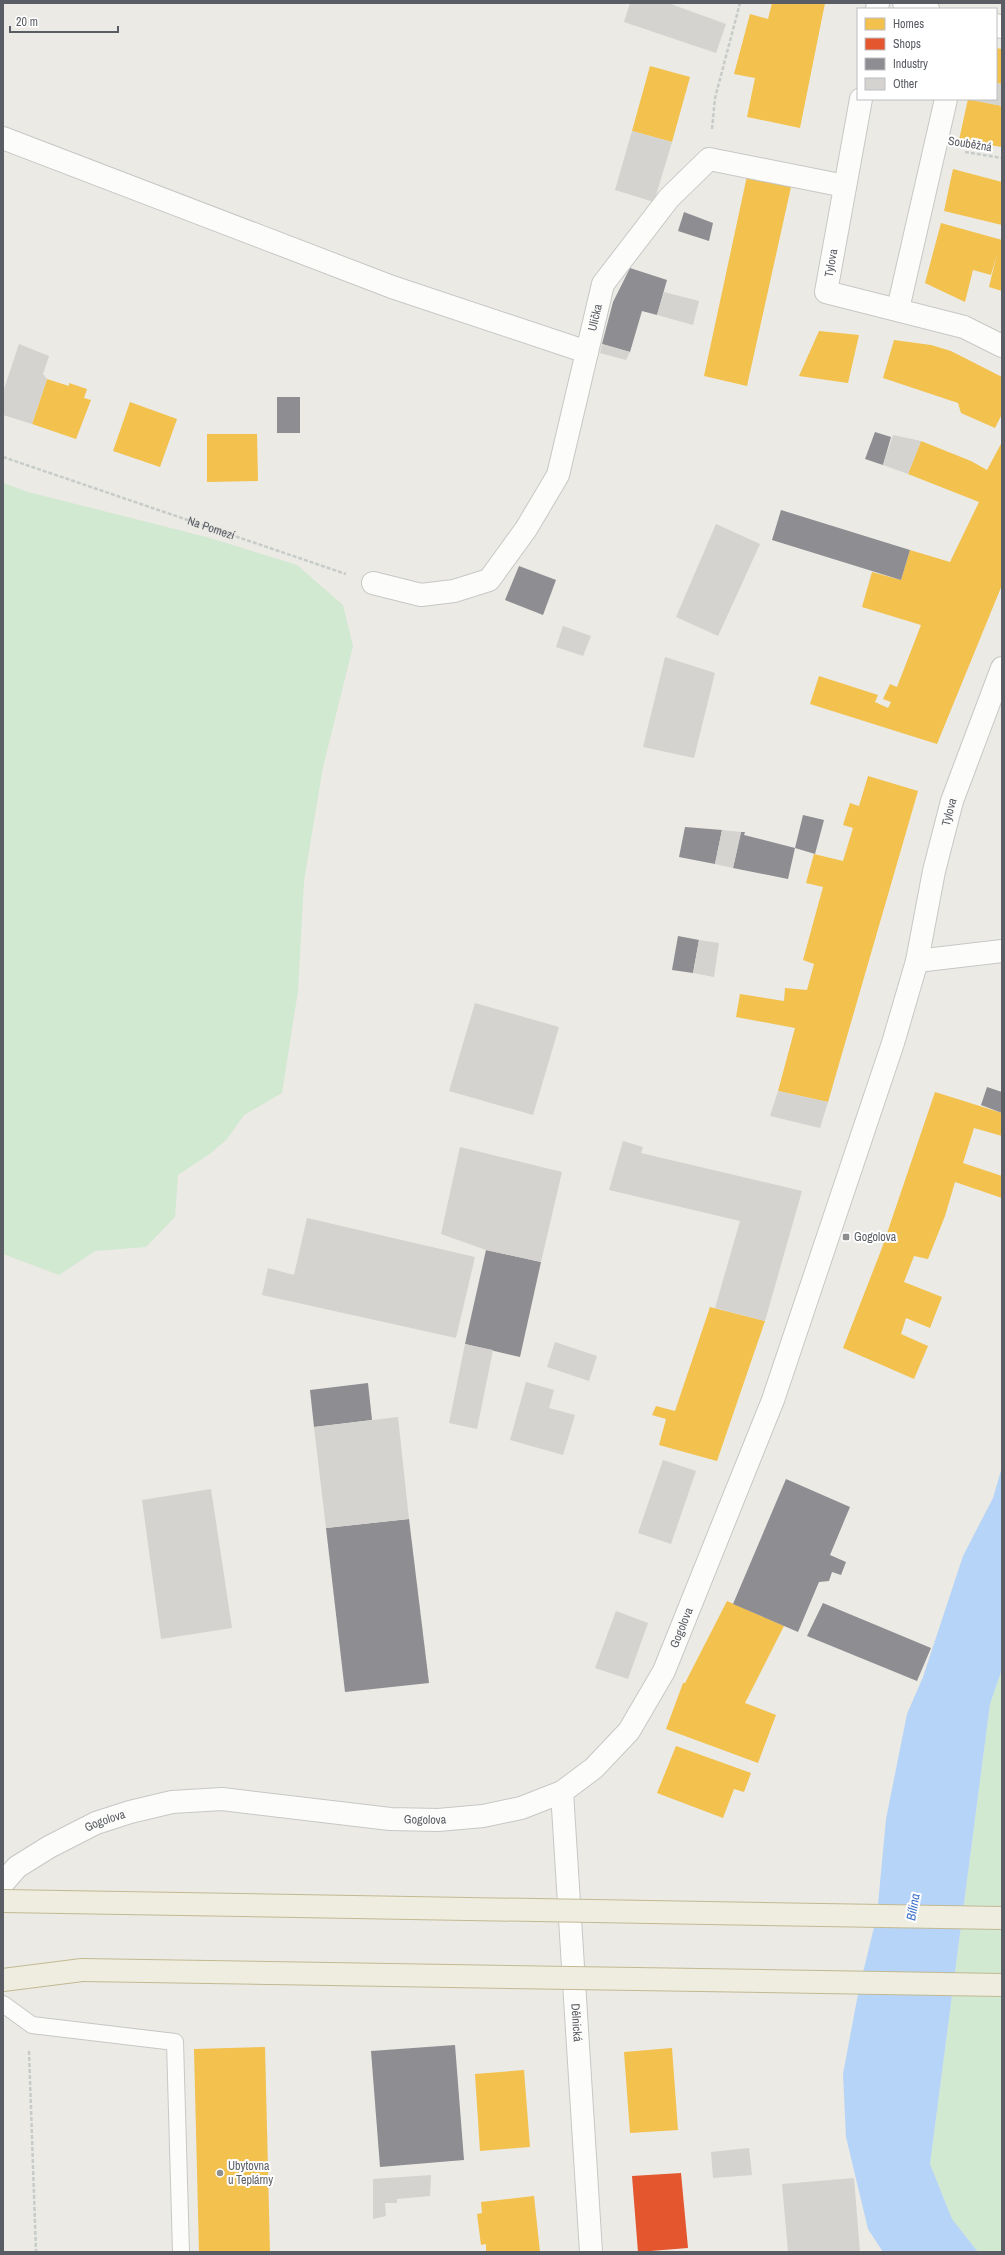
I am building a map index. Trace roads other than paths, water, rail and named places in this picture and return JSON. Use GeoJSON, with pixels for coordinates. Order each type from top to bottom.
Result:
{"type":"FeatureCollection","features":[{"type":"Feature","properties":{"kind":"highway"},"geometry":{"type":"LineString","coordinates":[[3,1900],[1002,1918]]}},
{"type":"Feature","properties":{"kind":"highway"},"geometry":{"type":"LineString","coordinates":[[3,1969],[1002,1985]]}},
{"type":"Feature","properties":{"kind":"highway"},"geometry":{"type":"LineString","coordinates":[[3,1980],[82,1970]]}},
{"type":"Feature","properties":{"kind":"street"},"geometry":{"type":"LineString","coordinates":[[904,3],[924,8]]}},
{"type":"Feature","properties":{"kind":"street","name":"Tylova"},"geometry":{"type":"LineString","coordinates":[[861,100],[826,292],[898,309],[964,327],[1002,346]]}},
{"type":"Feature","properties":{"kind":"street"},"geometry":{"type":"LineString","coordinates":[[898,309],[946,100]]}},
{"type":"Feature","properties":{"kind":"street"},"geometry":{"type":"LineString","coordinates":[[3,138],[392,287],[587,352]]}},
{"type":"Feature","properties":{"kind":"street","name":"Ulička"},"geometry":{"type":"LineString","coordinates":[[373,583],[421,594],[454,591],[489,580],[526,529],[558,475],[603,284],[669,198],[709,159],[845,186]]}},
{"type":"Feature","properties":{"kind":"street","name":"Tylova"},"geometry":{"type":"LineString","coordinates":[[917,962],[934,871],[952,801],[1002,668]]}},
{"type":"Feature","properties":{"kind":"street"},"geometry":{"type":"LineString","coordinates":[[917,962],[995,953]]}},
{"type":"Feature","properties":{"kind":"street","name":"Gogolova"},"geometry":{"type":"LineString","coordinates":[[3,1883],[17,1867],[49,1847],[96,1824],[130,1812],[172,1802],[222,1799],[390,1818],[438,1820],[483,1816],[514,1810],[562,1792],[594,1768],[629,1731],[664,1672],[773,1400],[894,1043],[917,962]]}},
{"type":"Feature","properties":{"kind":"street","name":"Dělnická"},"geometry":{"type":"LineString","coordinates":[[562,1792],[591,2252]]}},
{"type":"Feature","properties":{"kind":"lane"},"geometry":{"type":"LineString","coordinates":[[3,2004],[32,2025],[175,2042],[181,2252]]}},
{"type":"Feature","properties":{"kind":"water","name":"Bílina"},"geometry":{"type":"Polygon","coordinates":[[[1002,1467],[1002,1669],[990,1704],[930,2164],[952,2219],[978,2252],[883,2252],[868,2229],[846,2137],[843,2074],[859,1989],[877,1915],[886,1819],[907,1714],[923,1677],[963,1556],[993,1498],[1002,1467]]]}},
{"type":"Feature","properties":{"kind":"place","name":"Gogolova"},"geometry":{"type":"Point","coordinates":[846,1237]}},
{"type":"Feature","properties":{"kind":"place","name":"Ubytovna u Teplárny"},"geometry":{"type":"Point","coordinates":[220,2173]}}]}
